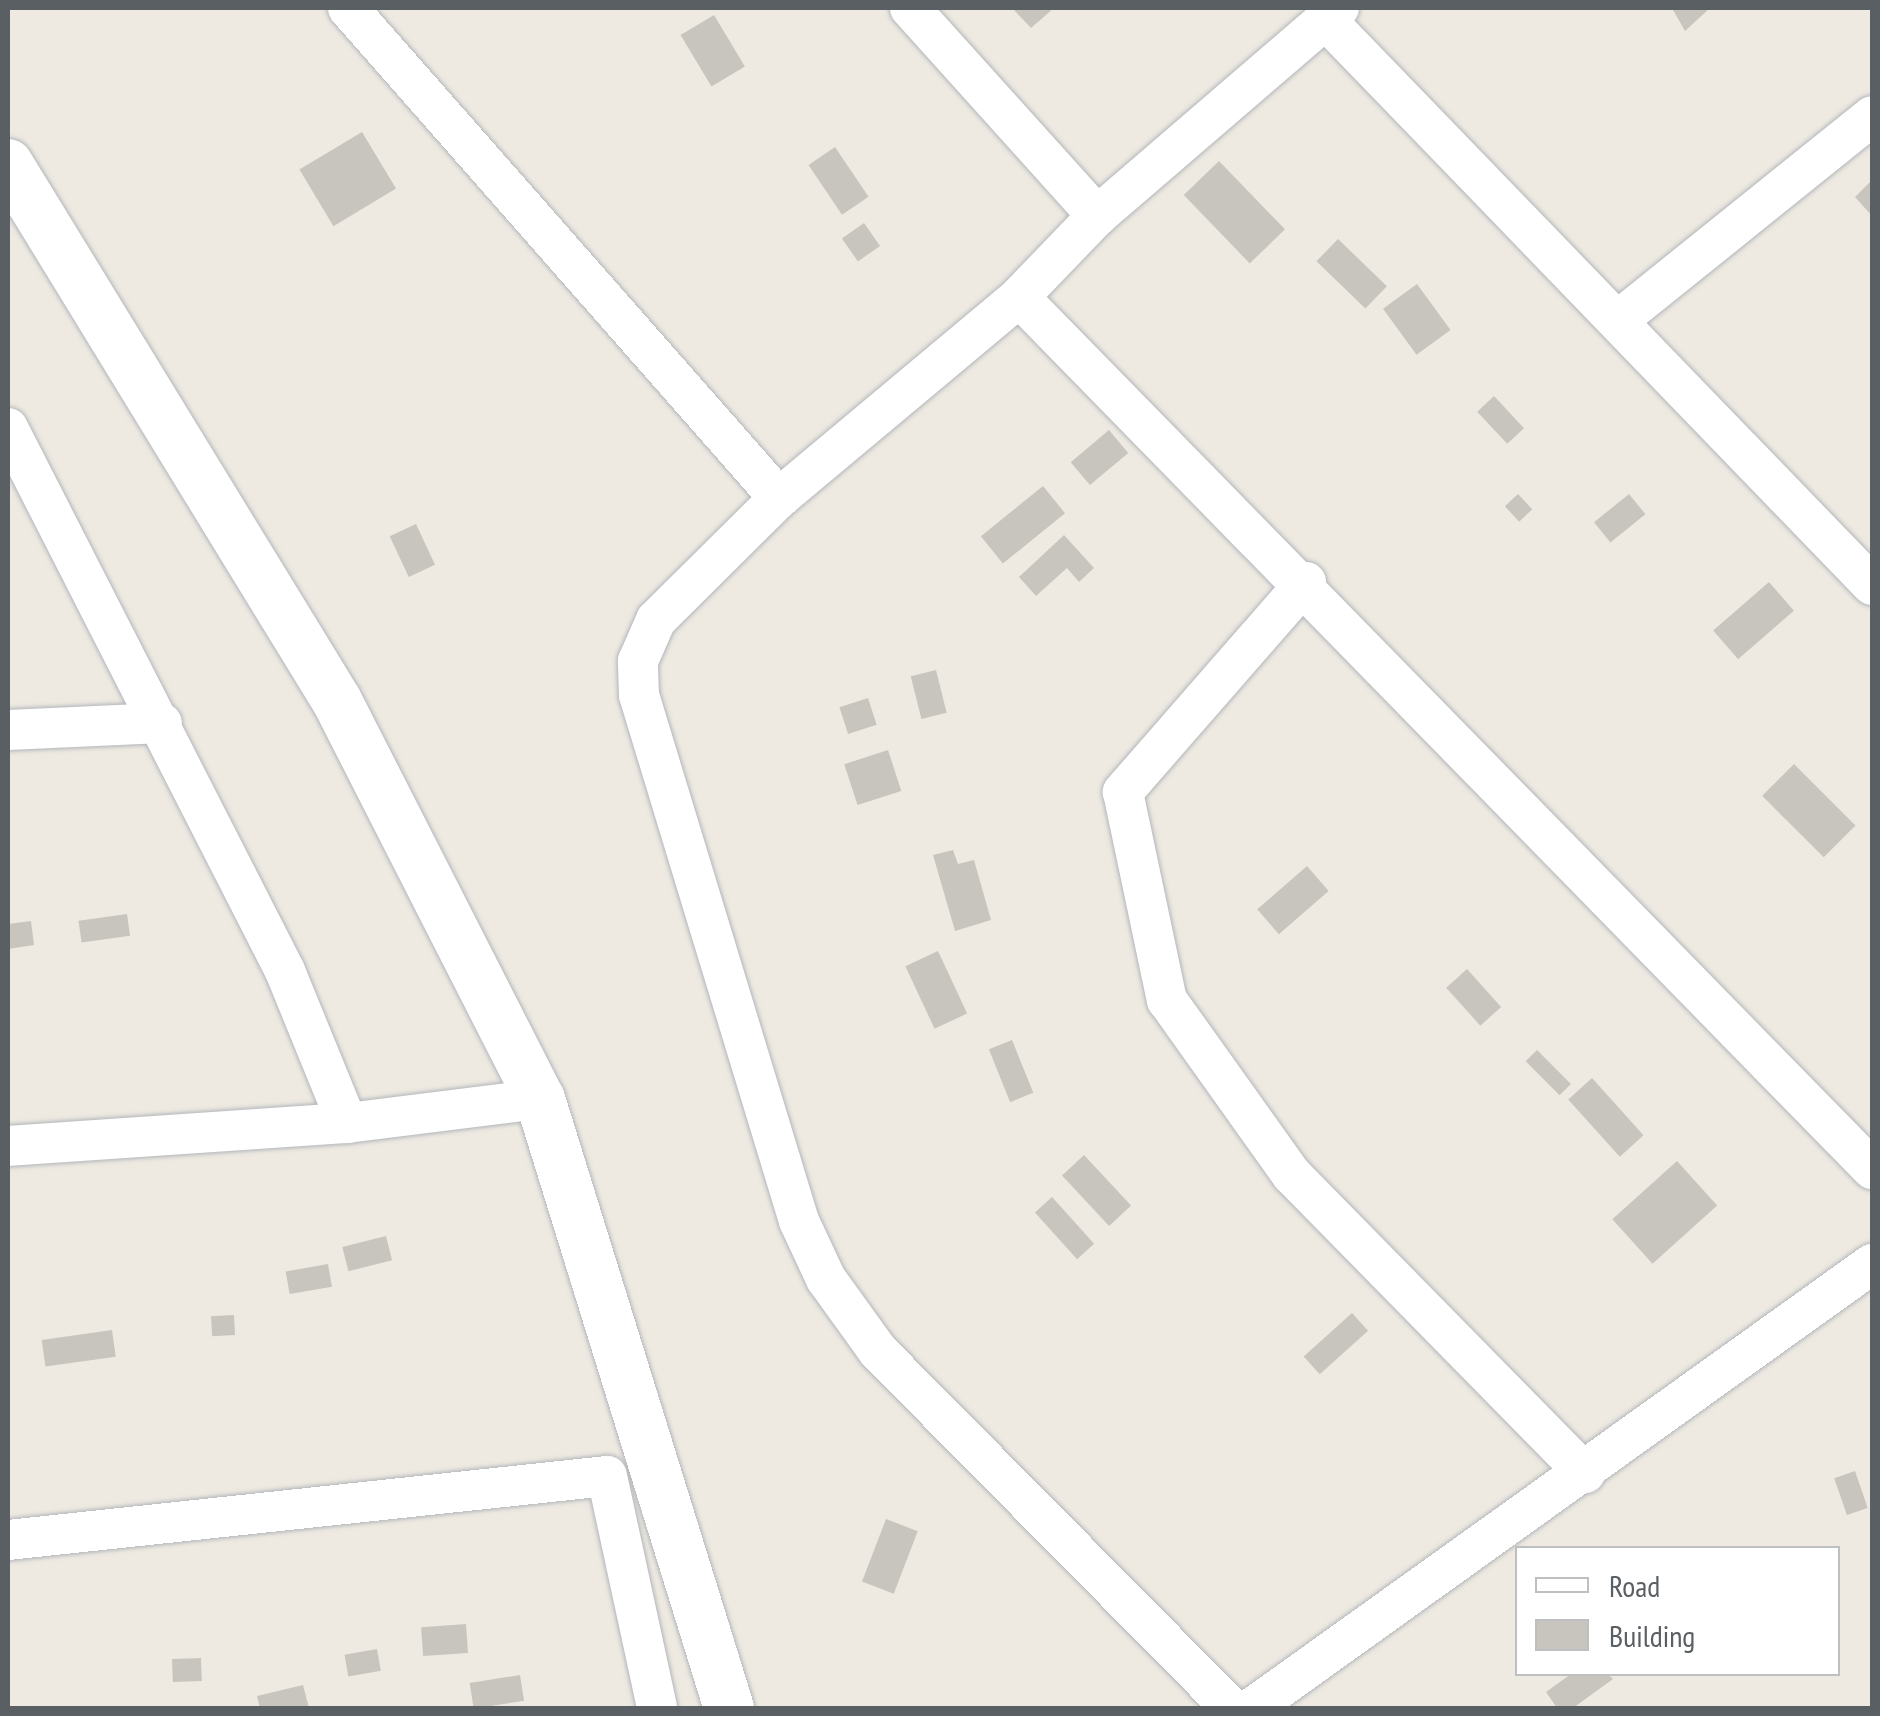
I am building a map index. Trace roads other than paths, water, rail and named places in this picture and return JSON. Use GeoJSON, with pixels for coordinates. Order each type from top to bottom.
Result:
{"type":"FeatureCollection","features":[{"type":"Feature","properties":{"kind":"street"},"geometry":{"type":"LineString","coordinates":[[348,8],[779,498]]}},
{"type":"Feature","properties":{"kind":"street"},"geometry":{"type":"LineString","coordinates":[[910,8],[1097,216]]}},
{"type":"Feature","properties":{"kind":"street"},"geometry":{"type":"LineString","coordinates":[[1231,1708],[878,1350],[799,1221],[638,694],[642,641],[656,620],[779,498],[1019,298],[1097,216],[1332,13],[1872,585]]}},
{"type":"Feature","properties":{"kind":"street"},"geometry":{"type":"LineString","coordinates":[[1621,318],[1872,116]]}},
{"type":"Feature","properties":{"kind":"street"},"geometry":{"type":"LineString","coordinates":[[8,164],[337,701],[540,1099],[729,1708]]}},
{"type":"Feature","properties":{"kind":"street"},"geometry":{"type":"LineString","coordinates":[[1019,298],[1306,582],[1872,1169]]}},
{"type":"Feature","properties":{"kind":"street"},"geometry":{"type":"LineString","coordinates":[[8,428],[162,723],[284,971],[347,1123]]}},
{"type":"Feature","properties":{"kind":"street"},"geometry":{"type":"LineString","coordinates":[[1306,582],[1123,792],[1167,1000],[1292,1175],[1585,1473]]}},
{"type":"Feature","properties":{"kind":"street"},"geometry":{"type":"LineString","coordinates":[[8,730],[162,723]]}},
{"type":"Feature","properties":{"kind":"street"},"geometry":{"type":"LineString","coordinates":[[8,1146],[347,1123],[540,1099]]}},
{"type":"Feature","properties":{"kind":"street"},"geometry":{"type":"LineString","coordinates":[[1252,1708],[1872,1264]]}},
{"type":"Feature","properties":{"kind":"street"},"geometry":{"type":"LineString","coordinates":[[8,1540],[608,1476],[657,1708]]}}]}
